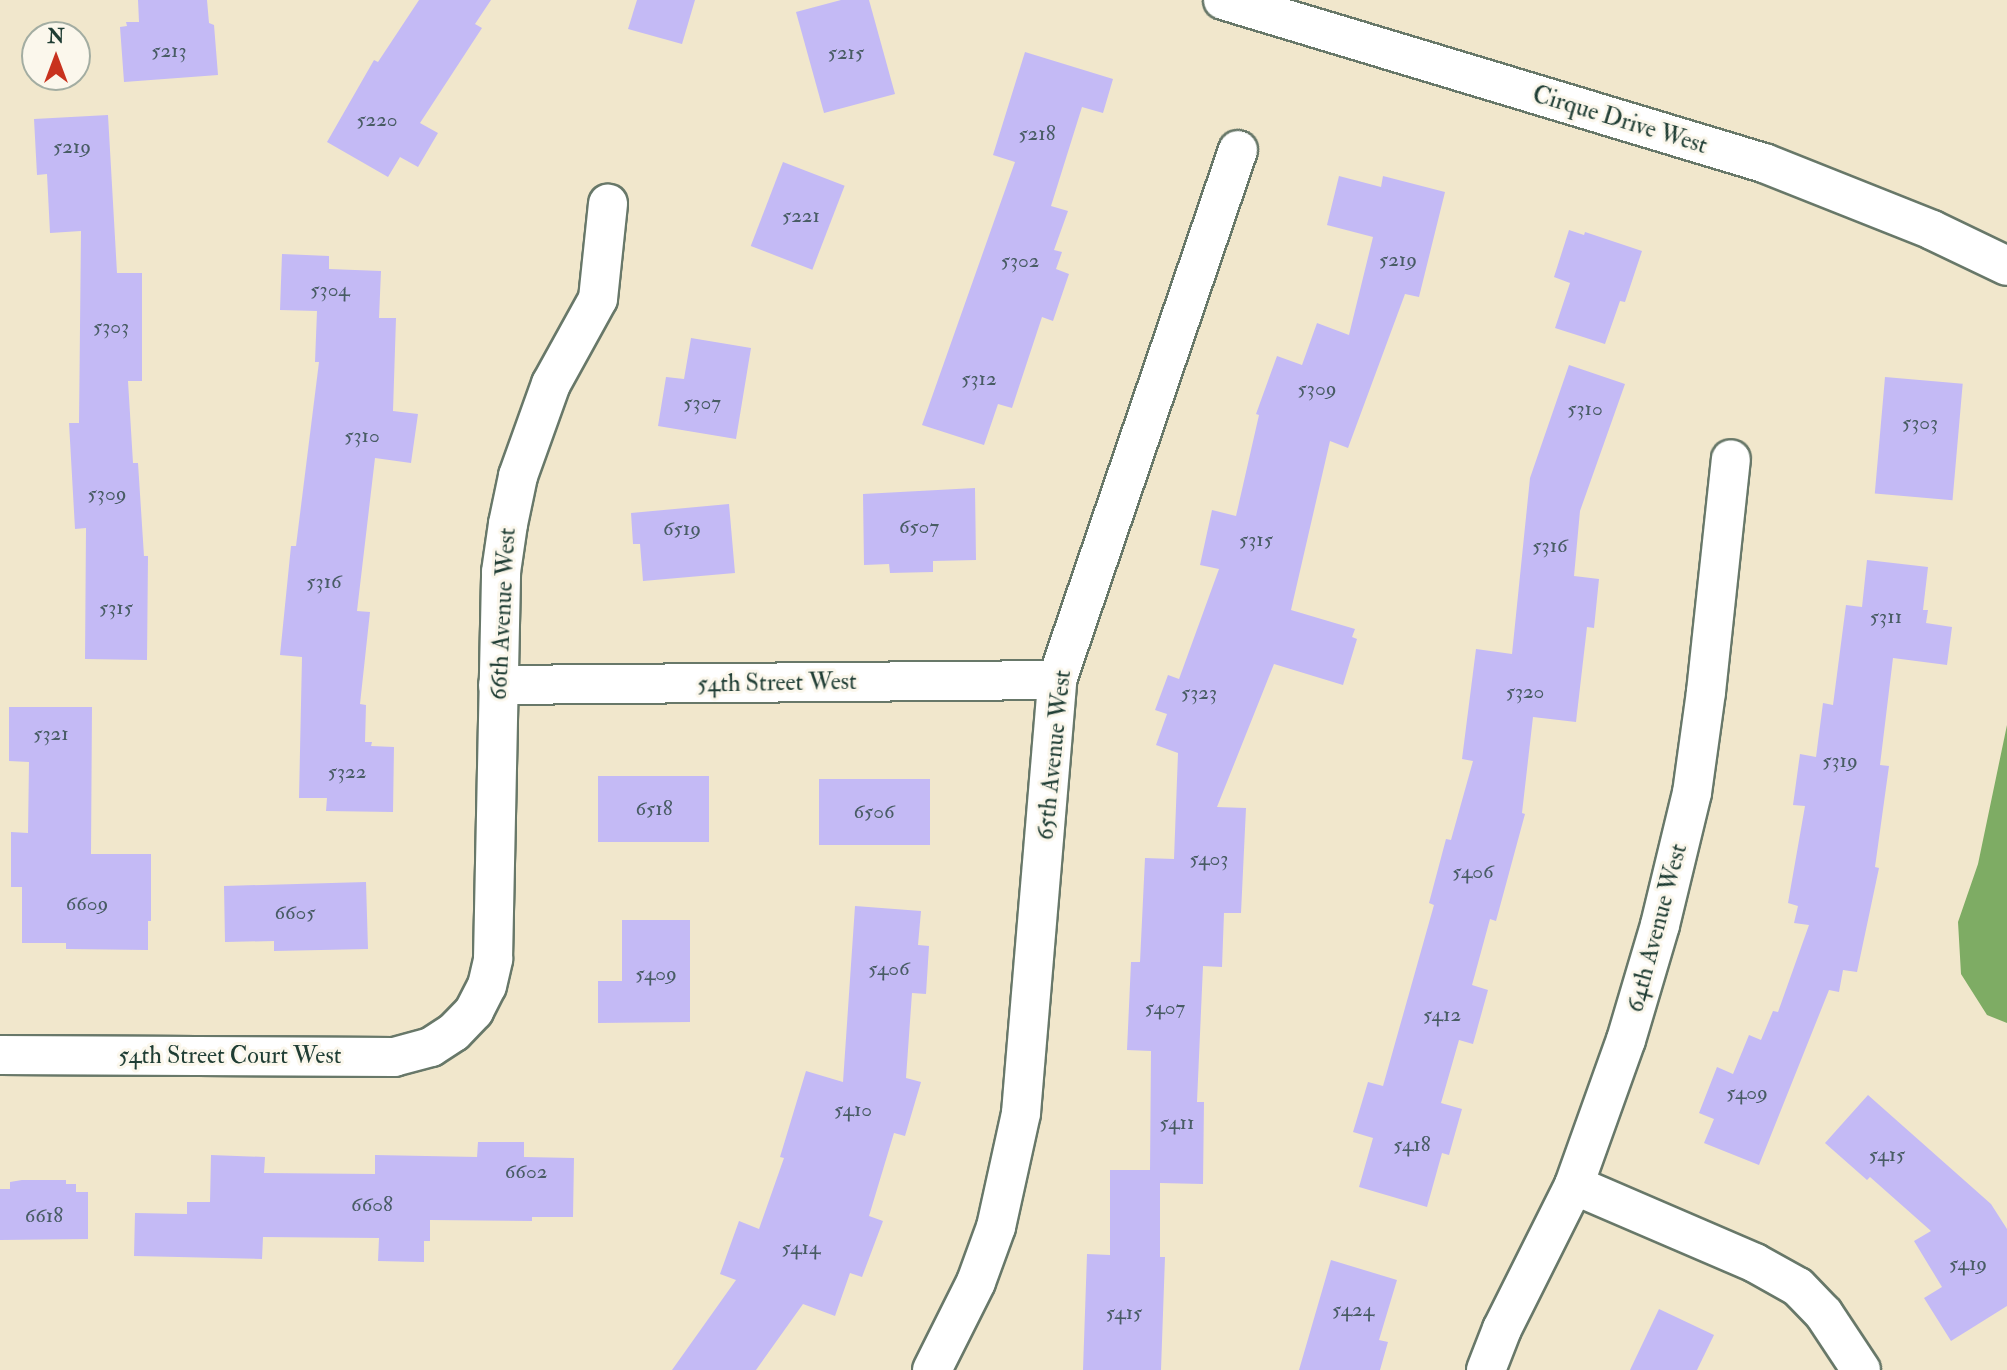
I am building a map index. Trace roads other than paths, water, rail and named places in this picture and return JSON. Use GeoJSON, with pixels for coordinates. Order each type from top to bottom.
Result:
{"type":"FeatureCollection","features":[{"type":"Feature","properties":{"kind":"street","name":"Cirque Drive West"},"geometry":{"type":"LineString","coordinates":[[1223,0],[1289,9],[1764,163],[2005,262]]}},
{"type":"Feature","properties":{"kind":"street","name":"65th Avenue West"},"geometry":{"type":"LineString","coordinates":[[932,1370],[976,1282],[996,1227],[1021,1113],[1057,680],[1238,150]]}},
{"type":"Feature","properties":{"kind":"street","name":"66th Avenue West"},"geometry":{"type":"LineString","coordinates":[[454,1032],[474,1011],[487,986],[494,959],[501,572],[513,500],[533,429],[551,384],[598,299],[608,204]]}},
{"type":"Feature","properties":{"kind":"street","name":"64th Avenue West"},"geometry":{"type":"LineString","coordinates":[[1486,1370],[1502,1329],[1574,1185],[1630,1027],[1660,925],[1692,793],[1706,692],[1731,459]]}},
{"type":"Feature","properties":{"kind":"street","name":"54th Street West"},"geometry":{"type":"LineString","coordinates":[[498,685],[1057,680]]}},
{"type":"Feature","properties":{"kind":"street","name":"54th Street Court West"},"geometry":{"type":"LineString","coordinates":[[0,1055],[394,1057],[431,1047],[454,1032]]}},
{"type":"Feature","properties":{"kind":"street"},"geometry":{"type":"LineString","coordinates":[[1574,1185],[1755,1263],[1798,1287],[1824,1314],[1861,1370]]}}]}
